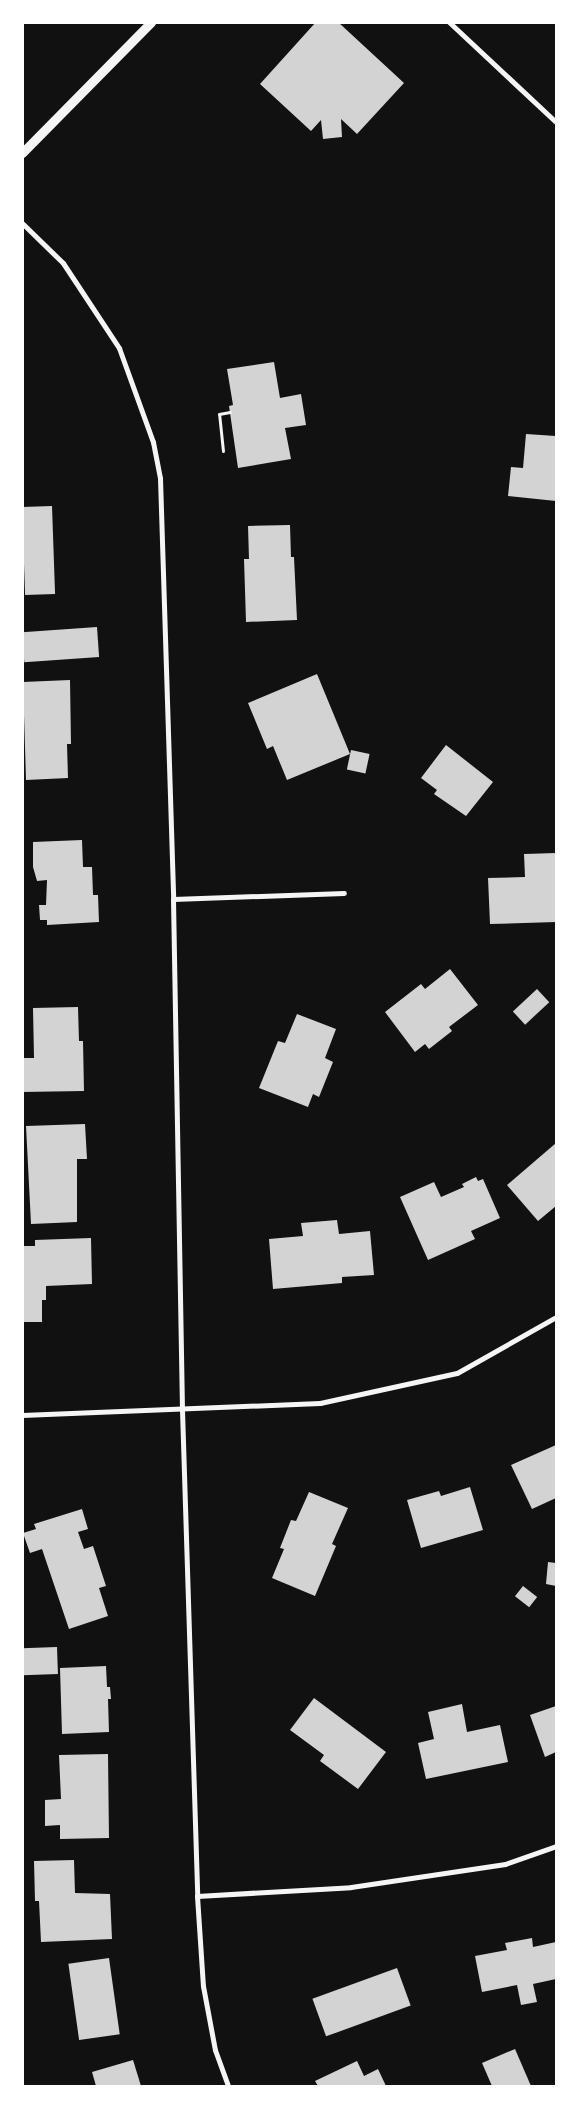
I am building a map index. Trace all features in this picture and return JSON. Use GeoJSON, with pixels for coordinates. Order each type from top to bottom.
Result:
{"type":"FeatureCollection","features":[{"type":"Feature","properties":{"kind":"street"},"geometry":{"type":"LineString","coordinates":[[22,153],[151,22]]}},
{"type":"Feature","properties":{"kind":"street"},"geometry":{"type":"LineString","coordinates":[[449,22],[556,122]]}},
{"type":"Feature","properties":{"kind":"street"},"geometry":{"type":"LineString","coordinates":[[22,223],[63,263],[119,348],[153,442],[160,488],[173,900],[182,1410],[197,1896],[203,1986],[216,2050],[228,2086]]}},
{"type":"Feature","properties":{"kind":"street"},"geometry":{"type":"LineString","coordinates":[[173,900],[344,893]]}},
{"type":"Feature","properties":{"kind":"street"},"geometry":{"type":"LineString","coordinates":[[22,1415],[320,1403],[457,1373],[556,1317]]}},
{"type":"Feature","properties":{"kind":"street"},"geometry":{"type":"LineString","coordinates":[[197,1896],[351,1887],[505,1864],[556,1846]]}},
{"type":"Feature","properties":{"kind":"path"},"geometry":{"type":"LineString","coordinates":[[223,451],[219,414],[230,412]]}},
{"type":"Feature","properties":{"kind":"building"},"geometry":{"type":"Polygon","coordinates":[[[316,22],[338,22],[404,83],[357,134],[341,119],[342,137],[323,139],[321,120],[311,131],[260,84],[316,22]]]}},
{"type":"Feature","properties":{"kind":"building"},"geometry":{"type":"Polygon","coordinates":[[[274,362],[280,398],[301,394],[306,425],[285,428],[291,459],[238,468],[229,406],[233,405],[227,369],[274,362]]]}},
{"type":"Feature","properties":{"kind":"building"},"geometry":{"type":"Polygon","coordinates":[[[526,434],[556,436],[556,501],[508,496],[511,467],[523,468],[526,434]]]}},
{"type":"Feature","properties":{"kind":"building"},"geometry":{"type":"Polygon","coordinates":[[[52,506],[55,594],[25,595],[22,507],[52,506]]]}},
{"type":"Feature","properties":{"kind":"building"},"geometry":{"type":"Polygon","coordinates":[[[290,525],[291,557],[294,557],[297,620],[246,622],[244,559],[249,559],[248,526],[290,525]]]}},
{"type":"Feature","properties":{"kind":"building"},"geometry":{"type":"Polygon","coordinates":[[[97,627],[99,657],[24,662],[22,632],[97,627]]]}},
{"type":"Feature","properties":{"kind":"building"},"geometry":{"type":"Polygon","coordinates":[[[317,674],[350,754],[287,780],[273,746],[267,749],[248,703],[317,674]]]}},
{"type":"Feature","properties":{"kind":"building"},"geometry":{"type":"Polygon","coordinates":[[[70,680],[71,744],[67,744],[68,778],[26,780],[23,682],[70,680]]]}},
{"type":"Feature","properties":{"kind":"building"},"geometry":{"type":"Polygon","coordinates":[[[446,745],[493,782],[466,816],[434,794],[437,790],[421,778],[446,745]]]}},
{"type":"Feature","properties":{"kind":"building"},"geometry":{"type":"Polygon","coordinates":[[[351,750],[370,754],[365,774],[347,770],[351,750]]]}},
{"type":"Feature","properties":{"kind":"building"},"geometry":{"type":"Polygon","coordinates":[[[82,840],[83,867],[92,867],[93,895],[98,895],[99,922],[47,925],[47,920],[40,920],[39,905],[46,905],[47,880],[37,881],[33,867],[33,842],[82,840]]]}},
{"type":"Feature","properties":{"kind":"building"},"geometry":{"type":"Polygon","coordinates":[[[556,853],[556,922],[490,924],[488,878],[525,877],[524,854],[556,853]]]}},
{"type":"Feature","properties":{"kind":"building"},"geometry":{"type":"Polygon","coordinates":[[[450,969],[478,1005],[449,1027],[452,1031],[429,1049],[425,1044],[415,1052],[385,1012],[421,984],[425,989],[450,969]]]}},
{"type":"Feature","properties":{"kind":"building"},"geometry":{"type":"Polygon","coordinates":[[[537,989],[549,1002],[525,1025],[513,1012],[537,989]]]}},
{"type":"Feature","properties":{"kind":"building"},"geometry":{"type":"Polygon","coordinates":[[[78,1007],[79,1041],[83,1041],[84,1091],[22,1092],[22,1058],[34,1058],[33,1008],[78,1007]]]}},
{"type":"Feature","properties":{"kind":"building"},"geometry":{"type":"Polygon","coordinates":[[[297,1014],[336,1029],[325,1058],[333,1062],[319,1097],[313,1094],[308,1107],[259,1088],[278,1041],[285,1043],[297,1014]]]}},
{"type":"Feature","properties":{"kind":"building"},"geometry":{"type":"Polygon","coordinates":[[[85,1124],[87,1159],[77,1159],[77,1222],[31,1224],[26,1126],[85,1124]]]}},
{"type":"Feature","properties":{"kind":"building"},"geometry":{"type":"Polygon","coordinates":[[[556,1143],[556,1206],[538,1221],[507,1185],[556,1143]]]}},
{"type":"Feature","properties":{"kind":"building"},"geometry":{"type":"Polygon","coordinates":[[[476,1177],[478,1181],[483,1179],[500,1218],[471,1231],[475,1239],[428,1260],[400,1197],[434,1182],[441,1197],[464,1187],[462,1184],[476,1177]]]}},
{"type":"Feature","properties":{"kind":"building"},"geometry":{"type":"Polygon","coordinates":[[[337,1220],[339,1234],[370,1231],[374,1275],[342,1277],[342,1283],[273,1289],[269,1239],[303,1236],[301,1223],[337,1220]]]}},
{"type":"Feature","properties":{"kind":"building"},"geometry":{"type":"Polygon","coordinates":[[[91,1238],[92,1284],[46,1286],[46,1300],[42,1300],[42,1322],[22,1322],[22,1246],[35,1246],[35,1240],[91,1238]]]}},
{"type":"Feature","properties":{"kind":"building"},"geometry":{"type":"Polygon","coordinates":[[[556,1445],[556,1498],[532,1509],[511,1465],[556,1445]]]}},
{"type":"Feature","properties":{"kind":"building"},"geometry":{"type":"Polygon","coordinates":[[[470,1487],[483,1530],[421,1548],[407,1500],[439,1491],[441,1496],[470,1487]]]}},
{"type":"Feature","properties":{"kind":"building"},"geometry":{"type":"Polygon","coordinates":[[[309,1492],[348,1508],[332,1544],[336,1546],[315,1596],[272,1578],[284,1549],[280,1548],[291,1520],[296,1521],[309,1492]]]}},
{"type":"Feature","properties":{"kind":"building"},"geometry":{"type":"Polygon","coordinates":[[[82,1509],[88,1529],[78,1532],[84,1549],[93,1546],[106,1586],[99,1588],[108,1616],[69,1629],[42,1549],[30,1553],[23,1533],[36,1529],[34,1524],[82,1509]]]}},
{"type":"Feature","properties":{"kind":"building"},"geometry":{"type":"Polygon","coordinates":[[[548,1562],[556,1563],[556,1586],[546,1584],[548,1562]]]}},
{"type":"Feature","properties":{"kind":"building"},"geometry":{"type":"Polygon","coordinates":[[[523,1586],[537,1597],[529,1607],[515,1596],[523,1586]]]}},
{"type":"Feature","properties":{"kind":"building"},"geometry":{"type":"Polygon","coordinates":[[[57,1647],[58,1674],[23,1675],[22,1648],[57,1647]]]}},
{"type":"Feature","properties":{"kind":"building"},"geometry":{"type":"Polygon","coordinates":[[[106,1666],[107,1687],[110,1687],[111,1699],[108,1699],[109,1732],[62,1734],[60,1668],[106,1666]]]}},
{"type":"Feature","properties":{"kind":"building"},"geometry":{"type":"Polygon","coordinates":[[[314,1698],[386,1752],[358,1789],[320,1761],[324,1755],[290,1730],[314,1698]]]}},
{"type":"Feature","properties":{"kind":"building"},"geometry":{"type":"Polygon","coordinates":[[[462,1704],[467,1732],[500,1725],[508,1762],[426,1779],[418,1743],[434,1739],[428,1712],[462,1704]]]}},
{"type":"Feature","properties":{"kind":"building"},"geometry":{"type":"Polygon","coordinates":[[[556,1706],[556,1752],[545,1757],[530,1715],[556,1706]]]}},
{"type":"Feature","properties":{"kind":"building"},"geometry":{"type":"Polygon","coordinates":[[[108,1754],[109,1838],[60,1839],[60,1825],[45,1826],[45,1800],[61,1799],[59,1755],[108,1754]]]}},
{"type":"Feature","properties":{"kind":"building"},"geometry":{"type":"Polygon","coordinates":[[[74,1860],[75,1893],[110,1894],[112,1939],[41,1942],[39,1901],[35,1901],[34,1861],[74,1860]]]}},
{"type":"Feature","properties":{"kind":"building"},"geometry":{"type":"Polygon","coordinates":[[[532,1938],[533,1947],[556,1942],[556,1979],[533,1984],[537,2002],[521,2005],[517,1985],[482,1992],[475,1956],[507,1950],[505,1943],[532,1938]]]}},
{"type":"Feature","properties":{"kind":"building"},"geometry":{"type":"Polygon","coordinates":[[[109,1958],[120,2034],[79,2040],[68,1964],[109,1958]]]}},
{"type":"Feature","properties":{"kind":"building"},"geometry":{"type":"Polygon","coordinates":[[[397,1968],[411,2006],[326,2036],[312,1999],[397,1968]]]}},
{"type":"Feature","properties":{"kind":"building"},"geometry":{"type":"Polygon","coordinates":[[[515,2049],[531,2086],[492,2086],[482,2063],[515,2049]]]}},
{"type":"Feature","properties":{"kind":"building"},"geometry":{"type":"Polygon","coordinates":[[[133,2060],[141,2086],[96,2086],[92,2072],[133,2060]]]}},
{"type":"Feature","properties":{"kind":"building"},"geometry":{"type":"Polygon","coordinates":[[[357,2061],[364,2076],[378,2069],[386,2086],[318,2086],[315,2081],[357,2061]]]}}]}
